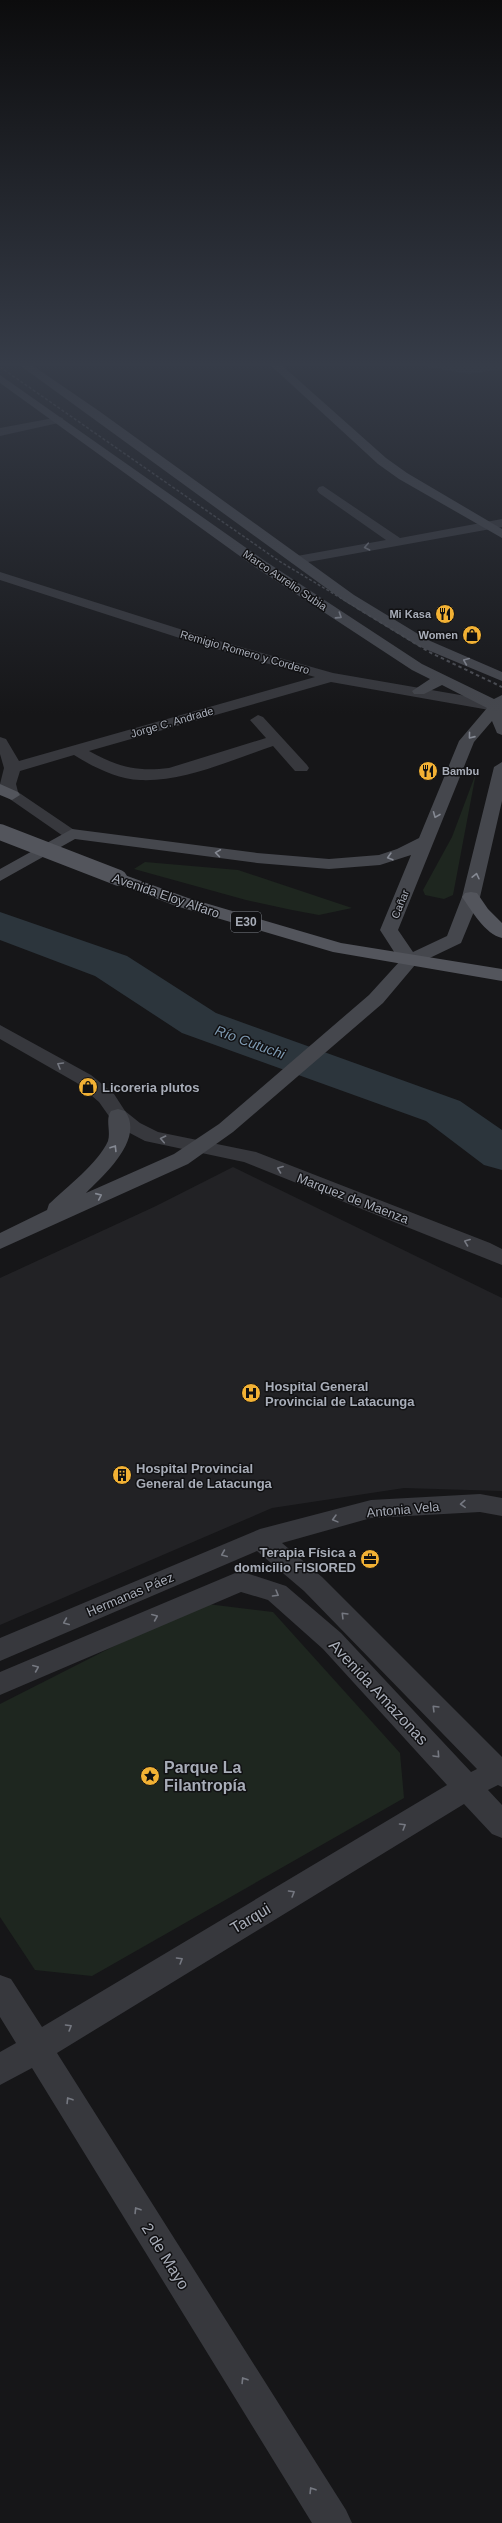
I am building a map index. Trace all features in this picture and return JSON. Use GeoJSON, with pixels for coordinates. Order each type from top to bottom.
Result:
{"type":"FeatureCollection","features":[{"type":"Feature","properties":{"kind":"main road","name":"Marco Aurelio Subia"},"geometry":{"type":"LineString","coordinates":[[141,479],[260,564],[411,663],[438,678],[500,705]]}},
{"type":"Feature","properties":{"kind":"main road","name":"Marco Aurelio Subia"},"geometry":{"type":"LineString","coordinates":[[185,479],[349,598],[423,643],[502,676]]}},
{"type":"Feature","properties":{"kind":"main road"},"geometry":{"type":"LineString","coordinates":[[407,479],[502,534]]}},
{"type":"Feature","properties":{"kind":"main road"},"geometry":{"type":"LineString","coordinates":[[419,691],[436,682],[438,678]]}},
{"type":"Feature","properties":{"kind":"main road"},"geometry":{"type":"LineString","coordinates":[[500,705],[502,730]]}},
{"type":"Feature","properties":{"kind":"main road","name":"Cañar"},"geometry":{"type":"LineString","coordinates":[[409,961],[390,930],[466,741],[500,705]]}},
{"type":"Feature","properties":{"kind":"main road"},"geometry":{"type":"LineString","coordinates":[[0,1242],[49,1217],[181,1159],[202,1146],[226,1128],[376,999],[409,961],[455,939],[471,897],[502,767]]}},
{"type":"Feature","properties":{"kind":"main road","name":"Avenida Eloy Alfaro"},"geometry":{"type":"LineString","coordinates":[[0,832],[182,902],[256,925],[339,948],[502,976]]}},
{"type":"Feature","properties":{"kind":"main road"},"geometry":{"type":"LineString","coordinates":[[4,874],[72,834],[257,858],[329,864],[380,860],[403,853],[425,841]]}},
{"type":"Feature","properties":{"kind":"main road"},"geometry":{"type":"LineString","coordinates":[[471,897],[482,913],[502,933]]}},
{"type":"Feature","properties":{"kind":"main road"},"geometry":{"type":"LineString","coordinates":[[49,1217],[110,1154],[118,1142],[120,1128],[118,1116]]}},
{"type":"Feature","properties":{"kind":"street"},"geometry":{"type":"LineString","coordinates":[[322,490],[396,541]]}},
{"type":"Feature","properties":{"kind":"street"},"geometry":{"type":"LineString","coordinates":[[297,560],[502,522]]}},
{"type":"Feature","properties":{"kind":"street","name":"Remigio Romero y Cordero"},"geometry":{"type":"LineString","coordinates":[[0,576],[200,640],[331,677],[500,705]]}},
{"type":"Feature","properties":{"kind":"street","name":"Jorge C. Andrade"},"geometry":{"type":"LineString","coordinates":[[12,768],[331,677]]}},
{"type":"Feature","properties":{"kind":"street"},"geometry":{"type":"LineString","coordinates":[[258,720],[301,768]]}},
{"type":"Feature","properties":{"kind":"street"},"geometry":{"type":"LineString","coordinates":[[77,750],[96,760],[130,773],[150,775],[172,772],[275,740]]}},
{"type":"Feature","properties":{"kind":"street"},"geometry":{"type":"LineString","coordinates":[[0,742],[10,758],[12,768],[7,782],[6,792],[72,834]]}},
{"type":"Feature","properties":{"kind":"street","name":"Marquez de Maenza"},"geometry":{"type":"LineString","coordinates":[[0,1031],[84,1079],[106,1098],[118,1116],[133,1128],[152,1137],[202,1146],[249,1157],[482,1248],[502,1258]]}},
{"type":"Feature","properties":{"kind":"street","name":"Antonia Vela"},"geometry":{"type":"LineString","coordinates":[[260,1539],[371,1509],[480,1503],[502,1508]]}},
{"type":"Feature","properties":{"kind":"street","name":"Hermanas Páez"},"geometry":{"type":"LineString","coordinates":[[0,1650],[260,1539]]}},
{"type":"Feature","properties":{"kind":"street","name":"Avenida Amazonas"},"geometry":{"type":"LineString","coordinates":[[260,1539],[313,1584],[501,1772]]}},
{"type":"Feature","properties":{"kind":"street","name":"Avenida Amazonas"},"geometry":{"type":"LineString","coordinates":[[0,1684],[240,1581],[276,1593],[332,1641],[502,1825]]}},
{"type":"Feature","properties":{"kind":"street","name":"Tarqui"},"geometry":{"type":"LineString","coordinates":[[0,2070],[467,1787],[501,1772]]}},
{"type":"Feature","properties":{"kind":"street","name":"2 de Mayo"},"geometry":{"type":"LineString","coordinates":[[0,1989],[333,2523]]}},
{"type":"Feature","properties":{"kind":"shaded area"},"geometry":{"type":"Polygon","coordinates":[[[476,773],[453,895],[444,899],[425,895],[423,890],[452,837],[476,773]]]}},
{"type":"Feature","properties":{"kind":"shaded area"},"geometry":{"type":"Polygon","coordinates":[[[145,862],[238,870],[352,908],[319,915],[246,900],[134,869],[145,862]]]}},
{"type":"Feature","properties":{"kind":"shaded area","name":"Hospital General Provincial de Latacunga"},"geometry":{"type":"Polygon","coordinates":[[[233,1167],[502,1298],[502,1491],[404,1488],[272,1508],[0,1625],[0,1278],[156,1206],[233,1167]]]}},
{"type":"Feature","properties":{"kind":"shaded area"},"geometry":{"type":"Polygon","coordinates":[[[199,1603],[273,1612],[400,1753],[404,1798],[92,1976],[35,1970],[0,1917],[0,1704],[199,1603]]]}},
{"type":"Feature","properties":{"kind":"waterway","name":"Río Cutuchi"},"geometry":{"type":"LineString","coordinates":[[0,925],[111,966],[199,1023],[443,1111],[502,1154]]}},
{"type":"Feature","properties":{"kind":"railway"},"geometry":{"type":"LineString","coordinates":[[161,479],[279,561],[359,609]]}},
{"type":"Feature","properties":{"kind":"railway"},"geometry":{"type":"LineString","coordinates":[[357,608],[431,653],[502,687]]}},
{"type":"Feature","properties":{"kind":"place","name":"Mi Kasa"},"geometry":{"type":"Point","coordinates":[445,614]}},
{"type":"Feature","properties":{"kind":"place","name":"Women"},"geometry":{"type":"Point","coordinates":[472,635]}},
{"type":"Feature","properties":{"kind":"place","name":"Bambu"},"geometry":{"type":"Point","coordinates":[428,771]}},
{"type":"Feature","properties":{"kind":"place","name":"Licoreria plutos"},"geometry":{"type":"Point","coordinates":[88,1087]}},
{"type":"Feature","properties":{"kind":"place","name":"Hospital General Provincial de Latacunga"},"geometry":{"type":"Point","coordinates":[251,1393]}},
{"type":"Feature","properties":{"kind":"place","name":"Hospital Provincial General de Latacunga"},"geometry":{"type":"Point","coordinates":[122,1475]}},
{"type":"Feature","properties":{"kind":"place","name":"Terapia Física a domicilio FISIORED"},"geometry":{"type":"Point","coordinates":[370,1559]}},
{"type":"Feature","properties":{"kind":"place","name":"Parque La Filantropía"},"geometry":{"type":"Point","coordinates":[150,1776]}}]}
